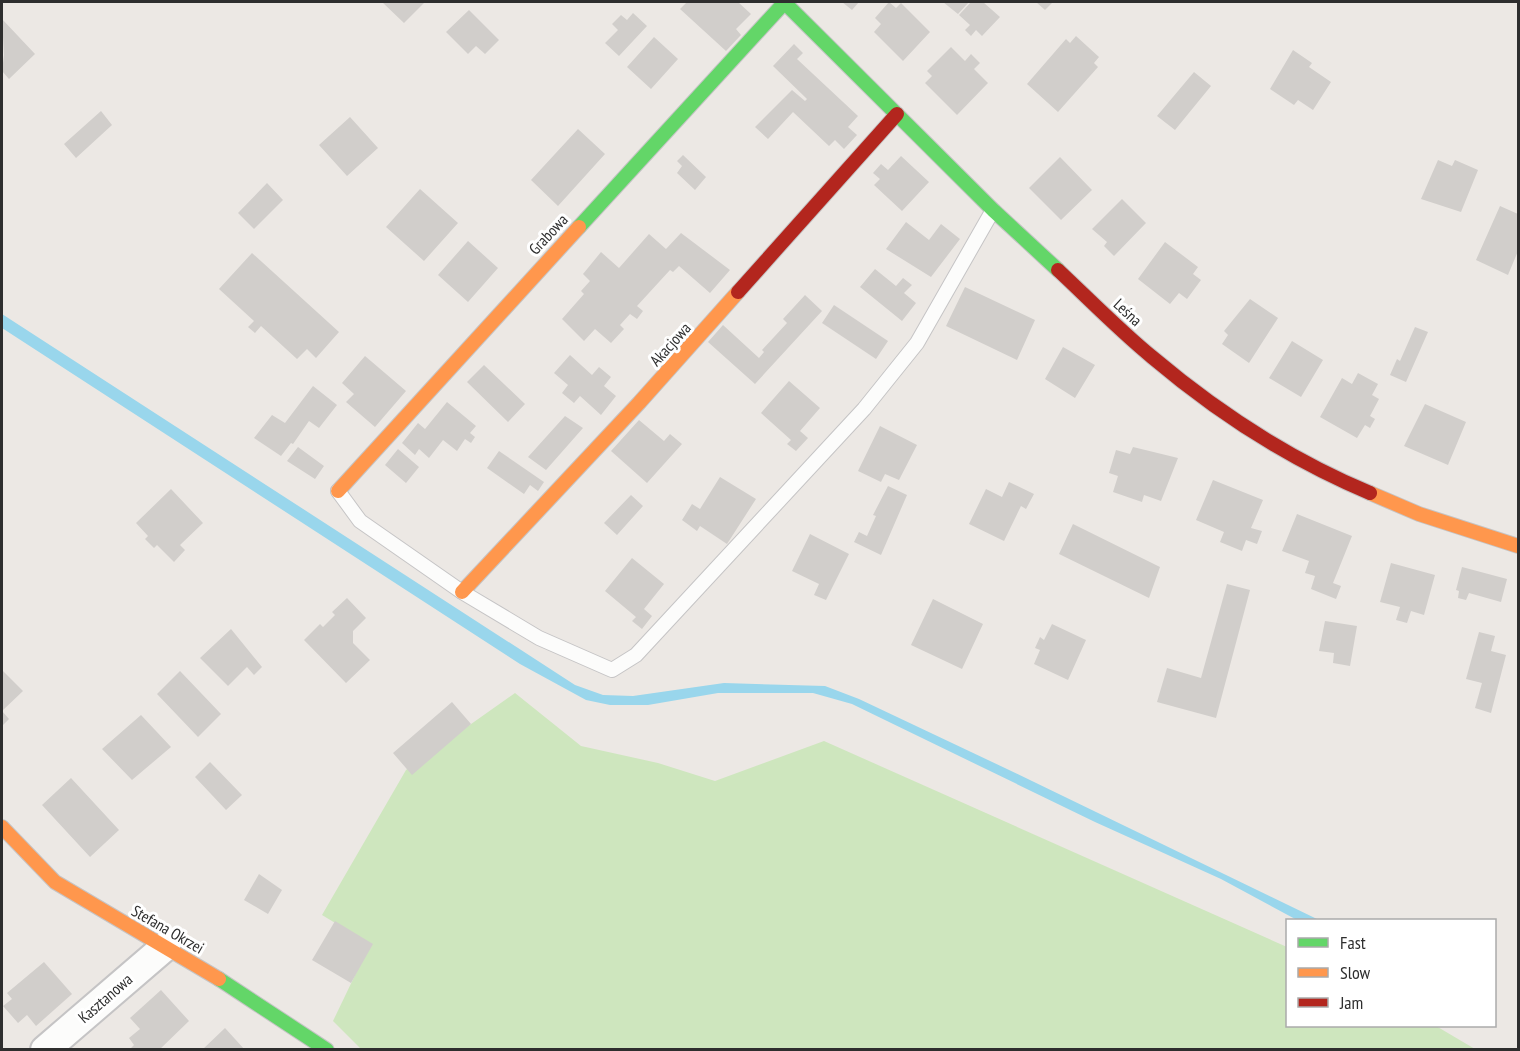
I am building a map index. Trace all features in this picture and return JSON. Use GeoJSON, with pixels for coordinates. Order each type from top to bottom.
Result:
{"type":"FeatureCollection","features":[{"type":"Feature","properties":{"kind":"street","name":"Leśna"},"geometry":{"type":"LineString","coordinates":[[785,2],[993,210],[1152,357],[1216,406],[1276,446],[1358,488],[1419,514],[1518,546]]}},
{"type":"Feature","properties":{"kind":"street","name":"Grabowa"},"geometry":{"type":"LineString","coordinates":[[338,491],[785,2]]}},
{"type":"Feature","properties":{"kind":"street","name":"Akacjowa"},"geometry":{"type":"LineString","coordinates":[[462,592],[639,403],[897,114]]}},
{"type":"Feature","properties":{"kind":"street","name":"Stefana Okrzei"},"geometry":{"type":"LineString","coordinates":[[2,827],[55,882],[232,986],[327,1050]]}},
{"type":"Feature","properties":{"kind":"street","name":"Kasztanowa"},"geometry":{"type":"LineString","coordinates":[[45,1050],[166,946]]}},
{"type":"Feature","properties":{"kind":"lane"},"geometry":{"type":"LineString","coordinates":[[338,491],[360,521],[462,592],[539,638],[612,670],[636,655],[864,409],[917,343],[993,210]]}},
{"type":"Feature","properties":{"kind":"green space"},"geometry":{"type":"Polygon","coordinates":[[[515,693],[581,746],[658,763],[715,781],[824,741],[1286,947],[1286,1027],[1438,1027],[1475,1049],[361,1049],[333,1021],[370,944],[322,915],[406,770],[515,693]]]}},
{"type":"Feature","properties":{"kind":"water"},"geometry":{"type":"Polygon","coordinates":[[[2,314],[575,685],[603,695],[633,696],[724,683],[825,686],[859,699],[1007,769],[1317,919],[1295,919],[1221,879],[1095,822],[852,704],[813,693],[718,693],[648,705],[610,705],[586,700],[520,664],[2,328],[2,314]]]}},
{"type":"Feature","properties":{"kind":"building"},"geometry":{"type":"Polygon","coordinates":[[[382,2],[425,2],[404,23],[382,2]]]}},
{"type":"Feature","properties":{"kind":"building"},"geometry":{"type":"Polygon","coordinates":[[[687,2],[738,2],[751,14],[736,29],[741,35],[726,51],[680,9],[687,2]]]}},
{"type":"Feature","properties":{"kind":"building"},"geometry":{"type":"Polygon","coordinates":[[[842,2],[859,2],[852,10],[842,2]]]}},
{"type":"Feature","properties":{"kind":"building"},"geometry":{"type":"Polygon","coordinates":[[[889,2],[896,8],[901,3],[930,32],[903,61],[874,32],[881,24],[875,18],[889,2]]]}},
{"type":"Feature","properties":{"kind":"building"},"geometry":{"type":"Polygon","coordinates":[[[943,2],[969,2],[958,14],[943,2]]]}},
{"type":"Feature","properties":{"kind":"building"},"geometry":{"type":"Polygon","coordinates":[[[971,2],[983,2],[1000,17],[982,36],[976,30],[971,36],[965,30],[970,25],[959,15],[971,2]]]}},
{"type":"Feature","properties":{"kind":"building"},"geometry":{"type":"Polygon","coordinates":[[[1036,2],[1053,2],[1045,10],[1036,2]]]}},
{"type":"Feature","properties":{"kind":"building"},"geometry":{"type":"Polygon","coordinates":[[[469,10],[499,40],[485,54],[476,46],[468,54],[446,32],[469,10]]]}},
{"type":"Feature","properties":{"kind":"building"},"geometry":{"type":"Polygon","coordinates":[[[633,13],[647,26],[619,56],[605,43],[618,30],[612,24],[621,15],[627,20],[633,13]]]}},
{"type":"Feature","properties":{"kind":"building"},"geometry":{"type":"Polygon","coordinates":[[[2,19],[35,54],[9,79],[2,71],[4,55],[2,19]]]}},
{"type":"Feature","properties":{"kind":"building"},"geometry":{"type":"Polygon","coordinates":[[[1076,36],[1099,57],[1094,63],[1098,67],[1058,112],[1027,84],[1066,39],[1070,43],[1076,36]]]}},
{"type":"Feature","properties":{"kind":"building"},"geometry":{"type":"Polygon","coordinates":[[[654,37],[678,59],[651,89],[627,67],[654,37]]]}},
{"type":"Feature","properties":{"kind":"building"},"geometry":{"type":"Polygon","coordinates":[[[794,44],[803,53],[797,59],[858,116],[848,127],[857,135],[844,149],[835,140],[829,146],[793,112],[768,139],[755,127],[792,90],[805,101],[807,99],[773,66],[794,44]]]}},
{"type":"Feature","properties":{"kind":"building"},"geometry":{"type":"Polygon","coordinates":[[[951,47],[965,61],[971,54],[980,63],[974,69],[988,83],[957,115],[925,83],[932,76],[927,71],[951,47]]]}},
{"type":"Feature","properties":{"kind":"building"},"geometry":{"type":"Polygon","coordinates":[[[1293,50],[1312,63],[1309,67],[1331,82],[1313,110],[1298,100],[1294,105],[1270,89],[1293,50]]]}},
{"type":"Feature","properties":{"kind":"building"},"geometry":{"type":"Polygon","coordinates":[[[1194,72],[1211,86],[1175,130],[1157,116],[1194,72]]]}},
{"type":"Feature","properties":{"kind":"building"},"geometry":{"type":"Polygon","coordinates":[[[101,111],[112,125],[76,158],[64,144],[101,111]]]}},
{"type":"Feature","properties":{"kind":"building"},"geometry":{"type":"Polygon","coordinates":[[[350,117],[378,148],[347,176],[319,145],[350,117]]]}},
{"type":"Feature","properties":{"kind":"building"},"geometry":{"type":"Polygon","coordinates":[[[578,129],[605,154],[558,206],[531,180],[578,129]]]}},
{"type":"Feature","properties":{"kind":"building"},"geometry":{"type":"Polygon","coordinates":[[[683,155],[706,177],[695,190],[677,173],[682,166],[677,161],[683,155]]]}},
{"type":"Feature","properties":{"kind":"building"},"geometry":{"type":"Polygon","coordinates":[[[901,156],[929,182],[902,211],[874,185],[880,179],[873,173],[881,164],[888,170],[901,156]]]}},
{"type":"Feature","properties":{"kind":"building"},"geometry":{"type":"Polygon","coordinates":[[[1060,157],[1092,190],[1061,220],[1029,188],[1060,157]]]}},
{"type":"Feature","properties":{"kind":"building"},"geometry":{"type":"Polygon","coordinates":[[[1438,160],[1452,166],[1455,160],[1478,170],[1461,212],[1421,199],[1438,160]]]}},
{"type":"Feature","properties":{"kind":"building"},"geometry":{"type":"Polygon","coordinates":[[[267,183],[283,200],[254,229],[238,213],[267,183]]]}},
{"type":"Feature","properties":{"kind":"building"},"geometry":{"type":"Polygon","coordinates":[[[420,189],[458,223],[424,261],[386,227],[420,189]]]}},
{"type":"Feature","properties":{"kind":"building"},"geometry":{"type":"Polygon","coordinates":[[[1122,199],[1146,223],[1114,256],[1104,246],[1107,242],[1092,229],[1122,199]]]}},
{"type":"Feature","properties":{"kind":"building"},"geometry":{"type":"Polygon","coordinates":[[[1500,206],[1518,214],[1518,251],[1508,275],[1476,260],[1500,206]]]}},
{"type":"Feature","properties":{"kind":"building"},"geometry":{"type":"Polygon","coordinates":[[[906,222],[929,240],[941,224],[960,239],[931,277],[886,249],[906,222]]]}},
{"type":"Feature","properties":{"kind":"building"},"geometry":{"type":"Polygon","coordinates":[[[681,233],[730,270],[710,293],[679,266],[673,272],[670,270],[637,306],[643,311],[637,319],[630,314],[620,325],[624,329],[611,343],[595,329],[584,341],[562,319],[584,294],[581,291],[590,281],[583,274],[601,252],[619,268],[649,234],[666,249],[681,233]]]}},
{"type":"Feature","properties":{"kind":"building"},"geometry":{"type":"Polygon","coordinates":[[[468,241],[498,268],[468,302],[438,275],[468,241]]]}},
{"type":"Feature","properties":{"kind":"building"},"geometry":{"type":"Polygon","coordinates":[[[1165,242],[1198,267],[1193,274],[1201,280],[1187,299],[1179,293],[1170,304],[1138,279],[1165,242]]]}},
{"type":"Feature","properties":{"kind":"building"},"geometry":{"type":"Polygon","coordinates":[[[252,253],[339,332],[316,358],[307,349],[297,359],[261,326],[255,333],[248,327],[254,321],[219,289],[252,253]]]}},
{"type":"Feature","properties":{"kind":"building"},"geometry":{"type":"Polygon","coordinates":[[[875,269],[896,286],[903,278],[912,285],[904,293],[916,303],[902,321],[860,287],[875,269]]]}},
{"type":"Feature","properties":{"kind":"building"},"geometry":{"type":"Polygon","coordinates":[[[965,287],[1035,320],[1017,360],[946,326],[965,287]]]}},
{"type":"Feature","properties":{"kind":"building"},"geometry":{"type":"Polygon","coordinates":[[[805,295],[822,311],[755,384],[708,342],[723,325],[759,358],[764,352],[762,350],[787,323],[783,319],[805,295]]]}},
{"type":"Feature","properties":{"kind":"building"},"geometry":{"type":"Polygon","coordinates":[[[1250,299],[1278,318],[1249,363],[1222,344],[1228,335],[1224,331],[1250,299]]]}},
{"type":"Feature","properties":{"kind":"building"},"geometry":{"type":"Polygon","coordinates":[[[834,305],[888,341],[876,359],[822,323],[834,305]]]}},
{"type":"Feature","properties":{"kind":"building"},"geometry":{"type":"Polygon","coordinates":[[[1415,327],[1428,332],[1406,382],[1390,375],[1397,359],[1400,361],[1415,327]]]}},
{"type":"Feature","properties":{"kind":"building"},"geometry":{"type":"Polygon","coordinates":[[[1292,341],[1323,360],[1301,397],[1269,378],[1292,341]]]}},
{"type":"Feature","properties":{"kind":"building"},"geometry":{"type":"Polygon","coordinates":[[[1063,347],[1095,365],[1075,398],[1045,379],[1063,347]]]}},
{"type":"Feature","properties":{"kind":"building"},"geometry":{"type":"Polygon","coordinates":[[[570,355],[592,375],[599,367],[611,377],[604,386],[616,396],[601,415],[580,396],[574,403],[562,393],[568,385],[554,373],[570,355]]]}},
{"type":"Feature","properties":{"kind":"building"},"geometry":{"type":"Polygon","coordinates":[[[365,356],[406,391],[375,427],[346,402],[354,394],[342,383],[365,356]]]}},
{"type":"Feature","properties":{"kind":"building"},"geometry":{"type":"Polygon","coordinates":[[[484,365],[525,404],[508,422],[467,382],[484,365]]]}},
{"type":"Feature","properties":{"kind":"building"},"geometry":{"type":"Polygon","coordinates":[[[1358,373],[1378,384],[1372,395],[1379,399],[1370,416],[1375,419],[1370,428],[1365,425],[1357,438],[1320,417],[1342,378],[1352,384],[1358,373]]]}},
{"type":"Feature","properties":{"kind":"building"},"geometry":{"type":"Polygon","coordinates":[[[789,381],[820,408],[800,431],[808,438],[796,451],[787,444],[791,440],[761,413],[789,381]]]}},
{"type":"Feature","properties":{"kind":"building"},"geometry":{"type":"Polygon","coordinates":[[[313,386],[337,405],[319,428],[309,421],[293,444],[291,443],[281,456],[254,438],[272,415],[285,423],[313,386]]]}},
{"type":"Feature","properties":{"kind":"building"},"geometry":{"type":"Polygon","coordinates":[[[447,402],[476,426],[470,433],[475,437],[471,443],[465,439],[457,451],[443,440],[429,458],[419,449],[415,455],[402,443],[418,423],[425,429],[447,402]]]}},
{"type":"Feature","properties":{"kind":"building"},"geometry":{"type":"Polygon","coordinates":[[[1425,404],[1466,422],[1448,465],[1404,446],[1425,404]]]}},
{"type":"Feature","properties":{"kind":"building"},"geometry":{"type":"Polygon","coordinates":[[[565,416],[583,428],[546,470],[528,457],[565,416]]]}},
{"type":"Feature","properties":{"kind":"building"},"geometry":{"type":"Polygon","coordinates":[[[639,420],[664,441],[670,434],[682,444],[647,483],[611,451],[639,420]]]}},
{"type":"Feature","properties":{"kind":"building"},"geometry":{"type":"Polygon","coordinates":[[[880,426],[917,445],[899,480],[885,474],[881,482],[858,471],[880,426]]]}},
{"type":"Feature","properties":{"kind":"building"},"geometry":{"type":"Polygon","coordinates":[[[298,447],[324,466],[315,479],[287,461],[298,447]]]}},
{"type":"Feature","properties":{"kind":"building"},"geometry":{"type":"Polygon","coordinates":[[[1133,447],[1178,458],[1161,501],[1144,495],[1142,502],[1113,492],[1118,476],[1109,473],[1116,450],[1130,454],[1133,447]]]}},
{"type":"Feature","properties":{"kind":"building"},"geometry":{"type":"Polygon","coordinates":[[[398,449],[419,467],[406,483],[385,465],[398,449]]]}},
{"type":"Feature","properties":{"kind":"building"},"geometry":{"type":"Polygon","coordinates":[[[499,451],[544,482],[538,491],[530,485],[524,494],[487,468],[499,451]]]}},
{"type":"Feature","properties":{"kind":"building"},"geometry":{"type":"Polygon","coordinates":[[[720,477],[756,499],[727,544],[700,526],[697,531],[682,520],[692,504],[700,509],[720,477]]]}},
{"type":"Feature","properties":{"kind":"building"},"geometry":{"type":"Polygon","coordinates":[[[1213,480],[1263,500],[1251,528],[1262,531],[1257,544],[1246,540],[1242,551],[1220,542],[1224,532],[1196,520],[1213,480]]]}},
{"type":"Feature","properties":{"kind":"building"},"geometry":{"type":"Polygon","coordinates":[[[1009,482],[1034,494],[1026,509],[1021,506],[1004,541],[969,524],[986,489],[1002,497],[1009,482]]]}},
{"type":"Feature","properties":{"kind":"building"},"geometry":{"type":"Polygon","coordinates":[[[888,486],[907,495],[881,555],[854,542],[859,532],[867,536],[876,516],[873,515],[888,486]]]}},
{"type":"Feature","properties":{"kind":"building"},"geometry":{"type":"Polygon","coordinates":[[[171,489],[203,523],[180,545],[185,550],[174,562],[157,545],[154,548],[145,539],[148,536],[136,523],[171,489]]]}},
{"type":"Feature","properties":{"kind":"building"},"geometry":{"type":"Polygon","coordinates":[[[631,495],[643,506],[617,535],[604,523],[631,495]]]}},
{"type":"Feature","properties":{"kind":"building"},"geometry":{"type":"Polygon","coordinates":[[[1297,514],[1352,536],[1333,583],[1341,586],[1336,599],[1311,589],[1315,576],[1305,573],[1309,561],[1282,551],[1297,514]]]}},
{"type":"Feature","properties":{"kind":"building"},"geometry":{"type":"Polygon","coordinates":[[[1073,524],[1160,567],[1149,598],[1059,554],[1073,524]]]}},
{"type":"Feature","properties":{"kind":"building"},"geometry":{"type":"Polygon","coordinates":[[[810,534],[849,554],[826,600],[814,595],[819,584],[792,571],[810,534]]]}},
{"type":"Feature","properties":{"kind":"building"},"geometry":{"type":"Polygon","coordinates":[[[632,558],[664,584],[644,609],[652,616],[642,629],[632,621],[636,617],[605,591],[632,558]]]}},
{"type":"Feature","properties":{"kind":"building"},"geometry":{"type":"Polygon","coordinates":[[[1391,563],[1435,575],[1424,615],[1411,611],[1407,623],[1396,620],[1400,607],[1380,602],[1391,563]]]}},
{"type":"Feature","properties":{"kind":"building"},"geometry":{"type":"Polygon","coordinates":[[[1462,567],[1507,579],[1501,602],[1469,593],[1466,600],[1458,598],[1459,591],[1456,590],[1462,567]]]}},
{"type":"Feature","properties":{"kind":"building"},"geometry":{"type":"Polygon","coordinates":[[[1227,584],[1250,590],[1216,718],[1157,702],[1167,668],[1201,678],[1227,584]]]}},
{"type":"Feature","properties":{"kind":"building"},"geometry":{"type":"Polygon","coordinates":[[[347,598],[366,618],[353,631],[353,643],[370,660],[346,683],[304,640],[320,624],[323,627],[335,615],[332,612],[347,598]]]}},
{"type":"Feature","properties":{"kind":"building"},"geometry":{"type":"Polygon","coordinates":[[[933,599],[983,624],[962,669],[911,645],[933,599]]]}},
{"type":"Feature","properties":{"kind":"building"},"geometry":{"type":"Polygon","coordinates":[[[1325,621],[1357,626],[1350,666],[1333,663],[1334,653],[1319,651],[1325,621]]]}},
{"type":"Feature","properties":{"kind":"building"},"geometry":{"type":"Polygon","coordinates":[[[1052,624],[1086,640],[1068,680],[1034,664],[1040,650],[1035,648],[1040,637],[1044,640],[1052,624]]]}},
{"type":"Feature","properties":{"kind":"building"},"geometry":{"type":"Polygon","coordinates":[[[231,629],[262,667],[254,675],[247,667],[228,686],[200,658],[231,629]]]}},
{"type":"Feature","properties":{"kind":"building"},"geometry":{"type":"Polygon","coordinates":[[[1479,632],[1495,636],[1491,651],[1506,655],[1491,713],[1475,708],[1482,683],[1466,679],[1479,632]]]}},
{"type":"Feature","properties":{"kind":"building"},"geometry":{"type":"Polygon","coordinates":[[[2,670],[23,691],[2,711],[2,670]]]}},
{"type":"Feature","properties":{"kind":"building"},"geometry":{"type":"Polygon","coordinates":[[[180,671],[221,714],[198,737],[157,694],[180,671]]]}},
{"type":"Feature","properties":{"kind":"building"},"geometry":{"type":"Polygon","coordinates":[[[452,702],[471,724],[412,775],[393,753],[452,702]]]}},
{"type":"Feature","properties":{"kind":"building"},"geometry":{"type":"Polygon","coordinates":[[[2,711],[9,719],[2,726],[2,711]]]}},
{"type":"Feature","properties":{"kind":"building"},"geometry":{"type":"Polygon","coordinates":[[[141,715],[171,747],[132,780],[102,749],[141,715]]]}},
{"type":"Feature","properties":{"kind":"building"},"geometry":{"type":"Polygon","coordinates":[[[210,762],[242,795],[226,810],[195,777],[210,762]]]}},
{"type":"Feature","properties":{"kind":"building"},"geometry":{"type":"Polygon","coordinates":[[[71,778],[119,830],[90,857],[42,805],[71,778]]]}},
{"type":"Feature","properties":{"kind":"building"},"geometry":{"type":"Polygon","coordinates":[[[259,874],[282,890],[268,914],[244,900],[259,874]]]}},
{"type":"Feature","properties":{"kind":"building"},"geometry":{"type":"Polygon","coordinates":[[[335,921],[373,944],[351,983],[312,960],[335,921]]]}},
{"type":"Feature","properties":{"kind":"building"},"geometry":{"type":"Polygon","coordinates":[[[44,962],[72,994],[36,1026],[27,1015],[18,1023],[3,1006],[12,999],[7,993],[44,962]]]}},
{"type":"Feature","properties":{"kind":"building"},"geometry":{"type":"Polygon","coordinates":[[[161,990],[189,1021],[159,1050],[129,1050],[134,1045],[129,1038],[140,1029],[130,1018],[161,990]]]}},
{"type":"Feature","properties":{"kind":"building"},"geometry":{"type":"Polygon","coordinates":[[[225,1028],[245,1050],[202,1050],[225,1028]]]}},
{"type":"Feature","properties":{"kind":"traffic: fast"},"geometry":{"type":"LineString","coordinates":[[784,2],[993,210],[1058,270]]}},
{"type":"Feature","properties":{"kind":"traffic: fast"},"geometry":{"type":"LineString","coordinates":[[579,227],[785,2]]}},
{"type":"Feature","properties":{"kind":"traffic: fast"},"geometry":{"type":"LineString","coordinates":[[219,979],[327,1050]]}},
{"type":"Feature","properties":{"kind":"traffic: slow"},"geometry":{"type":"LineString","coordinates":[[338,491],[579,227]]}},
{"type":"Feature","properties":{"kind":"traffic: slow"},"geometry":{"type":"LineString","coordinates":[[462,592],[639,403],[738,292]]}},
{"type":"Feature","properties":{"kind":"traffic: slow"},"geometry":{"type":"LineString","coordinates":[[1370,493],[1419,514],[1518,546]]}},
{"type":"Feature","properties":{"kind":"traffic: slow"},"geometry":{"type":"LineString","coordinates":[[2,827],[55,882],[219,979]]}},
{"type":"Feature","properties":{"kind":"traffic: jam"},"geometry":{"type":"LineString","coordinates":[[738,292],[897,114]]}},
{"type":"Feature","properties":{"kind":"traffic: jam"},"geometry":{"type":"LineString","coordinates":[[1058,270],[1140,347],[1202,397],[1283,450],[1370,493]]}}]}
